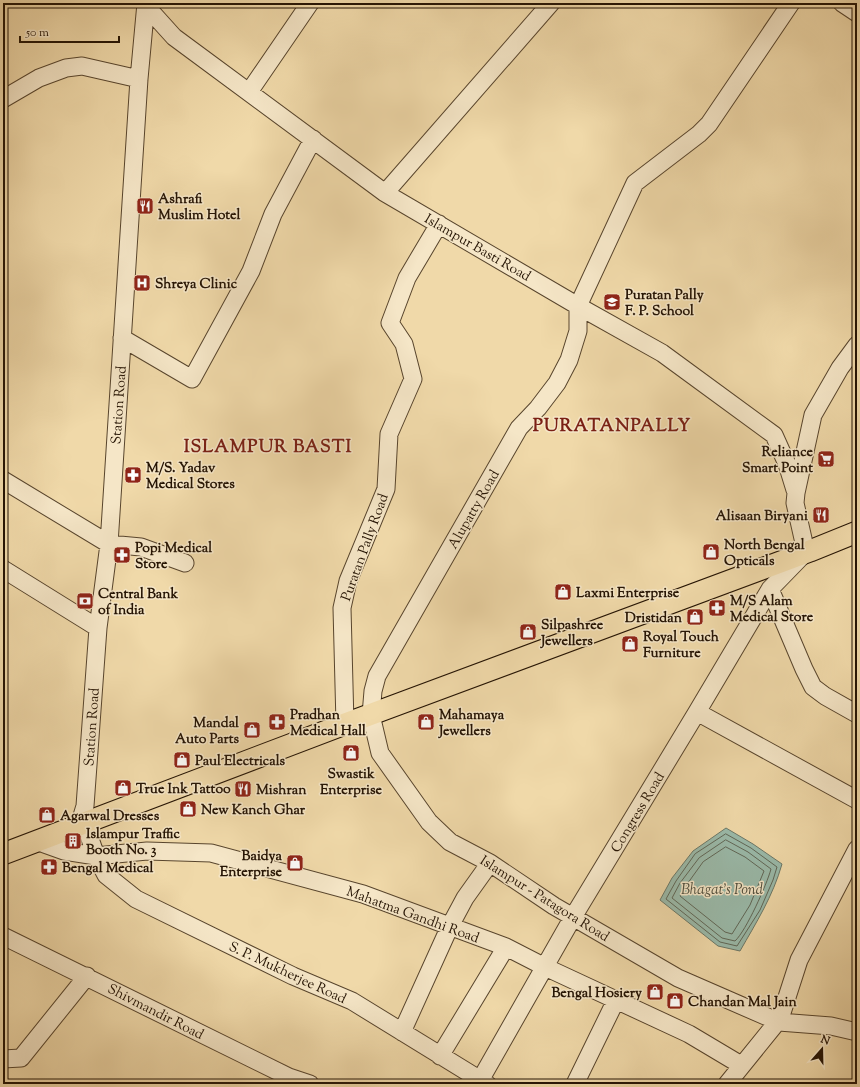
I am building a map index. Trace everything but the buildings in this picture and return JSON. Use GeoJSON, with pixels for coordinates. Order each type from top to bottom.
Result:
{"type":"FeatureCollection","features":[{"type":"Feature","properties":{"kind":"main road"},"geometry":{"type":"LineString","coordinates":[[3,854],[36,841],[84,814],[371,715],[857,532]]}},
{"type":"Feature","properties":{"kind":"street"},"geometry":{"type":"LineString","coordinates":[[249,92],[310,3]]}},
{"type":"Feature","properties":{"kind":"street"},"geometry":{"type":"LineString","coordinates":[[385,193],[551,3]]}},
{"type":"Feature","properties":{"kind":"street"},"geometry":{"type":"LineString","coordinates":[[578,306],[635,183],[699,134],[709,124],[791,3]]}},
{"type":"Feature","properties":{"kind":"street"},"geometry":{"type":"LineString","coordinates":[[842,3],[857,13]]}},
{"type":"Feature","properties":{"kind":"street","name":"Islampur Basti Road"},"geometry":{"type":"LineString","coordinates":[[146,4],[174,37],[385,193],[578,306],[662,353],[774,435],[787,464],[796,493]]}},
{"type":"Feature","properties":{"kind":"street","name":"Station Road"},"geometry":{"type":"LineString","coordinates":[[84,814],[98,628],[108,544],[139,80],[146,4]]}},
{"type":"Feature","properties":{"kind":"street"},"geometry":{"type":"LineString","coordinates":[[3,99],[39,78],[66,68],[82,66],[139,80]]}},
{"type":"Feature","properties":{"kind":"street"},"geometry":{"type":"LineString","coordinates":[[122,338],[192,379],[251,271],[273,214],[313,139]]}},
{"type":"Feature","properties":{"kind":"street","name":"Puratan Pally Road"},"geometry":{"type":"LineString","coordinates":[[345,724],[342,608],[348,582],[386,489],[389,434],[413,379],[404,344],[390,323],[407,278],[439,224]]}},
{"type":"Feature","properties":{"kind":"street","name":"Alupatty Road"},"geometry":{"type":"LineString","coordinates":[[371,715],[372,691],[377,676],[519,428],[538,408],[557,383],[569,360],[578,331],[578,306]]}},
{"type":"Feature","properties":{"kind":"street"},"geometry":{"type":"LineString","coordinates":[[806,552],[795,503],[813,415],[840,368],[857,345]]}},
{"type":"Feature","properties":{"kind":"street"},"geometry":{"type":"LineString","coordinates":[[3,480],[108,544],[141,547],[185,563]]}},
{"type":"Feature","properties":{"kind":"street","name":"Congress Road"},"geometry":{"type":"LineString","coordinates":[[482,1083],[573,917],[770,588],[806,552]]}},
{"type":"Feature","properties":{"kind":"street"},"geometry":{"type":"LineString","coordinates":[[3,569],[98,628]]}},
{"type":"Feature","properties":{"kind":"street"},"geometry":{"type":"LineString","coordinates":[[770,588],[804,669],[814,687],[825,696],[857,714]]}},
{"type":"Feature","properties":{"kind":"street"},"geometry":{"type":"LineString","coordinates":[[697,712],[857,800]]}},
{"type":"Feature","properties":{"kind":"street","name":"Islampur - Patagora Road"},"geometry":{"type":"LineString","coordinates":[[371,715],[380,753],[429,822],[450,842],[490,863],[573,917],[678,978],[778,1022],[831,1026],[857,1032]]}},
{"type":"Feature","properties":{"kind":"street"},"geometry":{"type":"LineString","coordinates":[[84,814],[96,856]]}},
{"type":"Feature","properties":{"kind":"street","name":"Mahatma Gandhi Road"},"geometry":{"type":"LineString","coordinates":[[36,841],[64,851],[96,856],[147,851],[211,853],[363,894],[506,947],[545,967],[689,1034],[741,1065]]}},
{"type":"Feature","properties":{"kind":"street"},"geometry":{"type":"LineString","coordinates":[[727,1084],[741,1065],[778,1022],[799,960],[857,849]]}},
{"type":"Feature","properties":{"kind":"street","name":"S. P. Mukherjee Road"},"geometry":{"type":"LineString","coordinates":[[96,856],[106,875],[136,899],[293,976],[352,1001],[482,1083]]}},
{"type":"Feature","properties":{"kind":"street"},"geometry":{"type":"LineString","coordinates":[[402,1032],[450,926],[465,898],[490,863]]}},
{"type":"Feature","properties":{"kind":"street","name":"Shivmandir Road"},"geometry":{"type":"LineString","coordinates":[[3,936],[87,976],[289,1077],[310,1084]]}},
{"type":"Feature","properties":{"kind":"street"},"geometry":{"type":"LineString","coordinates":[[440,1056],[506,947]]}},
{"type":"Feature","properties":{"kind":"street"},"geometry":{"type":"LineString","coordinates":[[3,1059],[21,1058],[87,976]]}},
{"type":"Feature","properties":{"kind":"street"},"geometry":{"type":"LineString","coordinates":[[575,1084],[616,1000]]}},
{"type":"Feature","properties":{"kind":"water","name":"Bhagat’s Pond"},"geometry":{"type":"Polygon","coordinates":[[[726,828],[782,864],[769,898],[740,951],[718,946],[660,900],[672,878],[693,851],[726,828]]]}},
{"type":"Feature","properties":{"kind":"place","name":"Ashrafi Muslim Hotel"},"geometry":{"type":"Point","coordinates":[145,206]}},
{"type":"Feature","properties":{"kind":"place","name":"Shreya Clinic"},"geometry":{"type":"Point","coordinates":[142,283]}},
{"type":"Feature","properties":{"kind":"place","name":"Puratan Pally F. P. School"},"geometry":{"type":"Point","coordinates":[612,302]}},
{"type":"Feature","properties":{"kind":"place","name":"Reliance Smart Point"},"geometry":{"type":"Point","coordinates":[826,459]}},
{"type":"Feature","properties":{"kind":"place","name":"M/S. Yadav Medical Stores"},"geometry":{"type":"Point","coordinates":[133,475]}},
{"type":"Feature","properties":{"kind":"place","name":"Alisaan Biryani"},"geometry":{"type":"Point","coordinates":[821,515]}},
{"type":"Feature","properties":{"kind":"place","name":"North Bengal Opticals"},"geometry":{"type":"Point","coordinates":[711,552]}},
{"type":"Feature","properties":{"kind":"place","name":"Popi Medical Store"},"geometry":{"type":"Point","coordinates":[122,555]}},
{"type":"Feature","properties":{"kind":"place","name":"Laxmi Enterprise"},"geometry":{"type":"Point","coordinates":[563,592]}},
{"type":"Feature","properties":{"kind":"place","name":"Central Bank of India"},"geometry":{"type":"Point","coordinates":[85,601]}},
{"type":"Feature","properties":{"kind":"place","name":"M/S Alam Medical Store"},"geometry":{"type":"Point","coordinates":[717,608]}},
{"type":"Feature","properties":{"kind":"place","name":"Dristidan"},"geometry":{"type":"Point","coordinates":[695,617]}},
{"type":"Feature","properties":{"kind":"place","name":"Silpashree Jewellers"},"geometry":{"type":"Point","coordinates":[528,632]}},
{"type":"Feature","properties":{"kind":"place","name":"Royal Touch Furniture"},"geometry":{"type":"Point","coordinates":[630,644]}},
{"type":"Feature","properties":{"kind":"place","name":"Pradhan Medical Hall"},"geometry":{"type":"Point","coordinates":[277,722]}},
{"type":"Feature","properties":{"kind":"place","name":"Mahamaya Jewellers"},"geometry":{"type":"Point","coordinates":[426,722]}},
{"type":"Feature","properties":{"kind":"place","name":"Mandal Auto Parts"},"geometry":{"type":"Point","coordinates":[252,730]}},
{"type":"Feature","properties":{"kind":"place","name":"Swastik Enterprise"},"geometry":{"type":"Point","coordinates":[351,753]}},
{"type":"Feature","properties":{"kind":"place","name":"Paul Electricals"},"geometry":{"type":"Point","coordinates":[182,760]}},
{"type":"Feature","properties":{"kind":"place","name":"True Ink Tattoo"},"geometry":{"type":"Point","coordinates":[123,788]}},
{"type":"Feature","properties":{"kind":"place","name":"Mishran"},"geometry":{"type":"Point","coordinates":[243,789]}},
{"type":"Feature","properties":{"kind":"place","name":"New Kanch Ghar"},"geometry":{"type":"Point","coordinates":[188,809]}},
{"type":"Feature","properties":{"kind":"place","name":"Agarwal Dresses"},"geometry":{"type":"Point","coordinates":[47,815]}},
{"type":"Feature","properties":{"kind":"place","name":"Islampur Traffic Booth No. 3"},"geometry":{"type":"Point","coordinates":[73,841]}},
{"type":"Feature","properties":{"kind":"place","name":"Baidya Enterprise"},"geometry":{"type":"Point","coordinates":[295,863]}},
{"type":"Feature","properties":{"kind":"place","name":"Bengal Medical"},"geometry":{"type":"Point","coordinates":[49,867]}},
{"type":"Feature","properties":{"kind":"place","name":"Bengal Hosiery"},"geometry":{"type":"Point","coordinates":[655,992]}},
{"type":"Feature","properties":{"kind":"place","name":"Chandan Mal Jain"},"geometry":{"type":"Point","coordinates":[675,1001]}},
{"type":"Feature","properties":{"kind":"district","name":"PURATANPALLY"},"geometry":{"type":"Point","coordinates":[612,425]}},
{"type":"Feature","properties":{"kind":"district","name":"ISLAMPUR BASTI"},"geometry":{"type":"Point","coordinates":[268,446]}}]}
